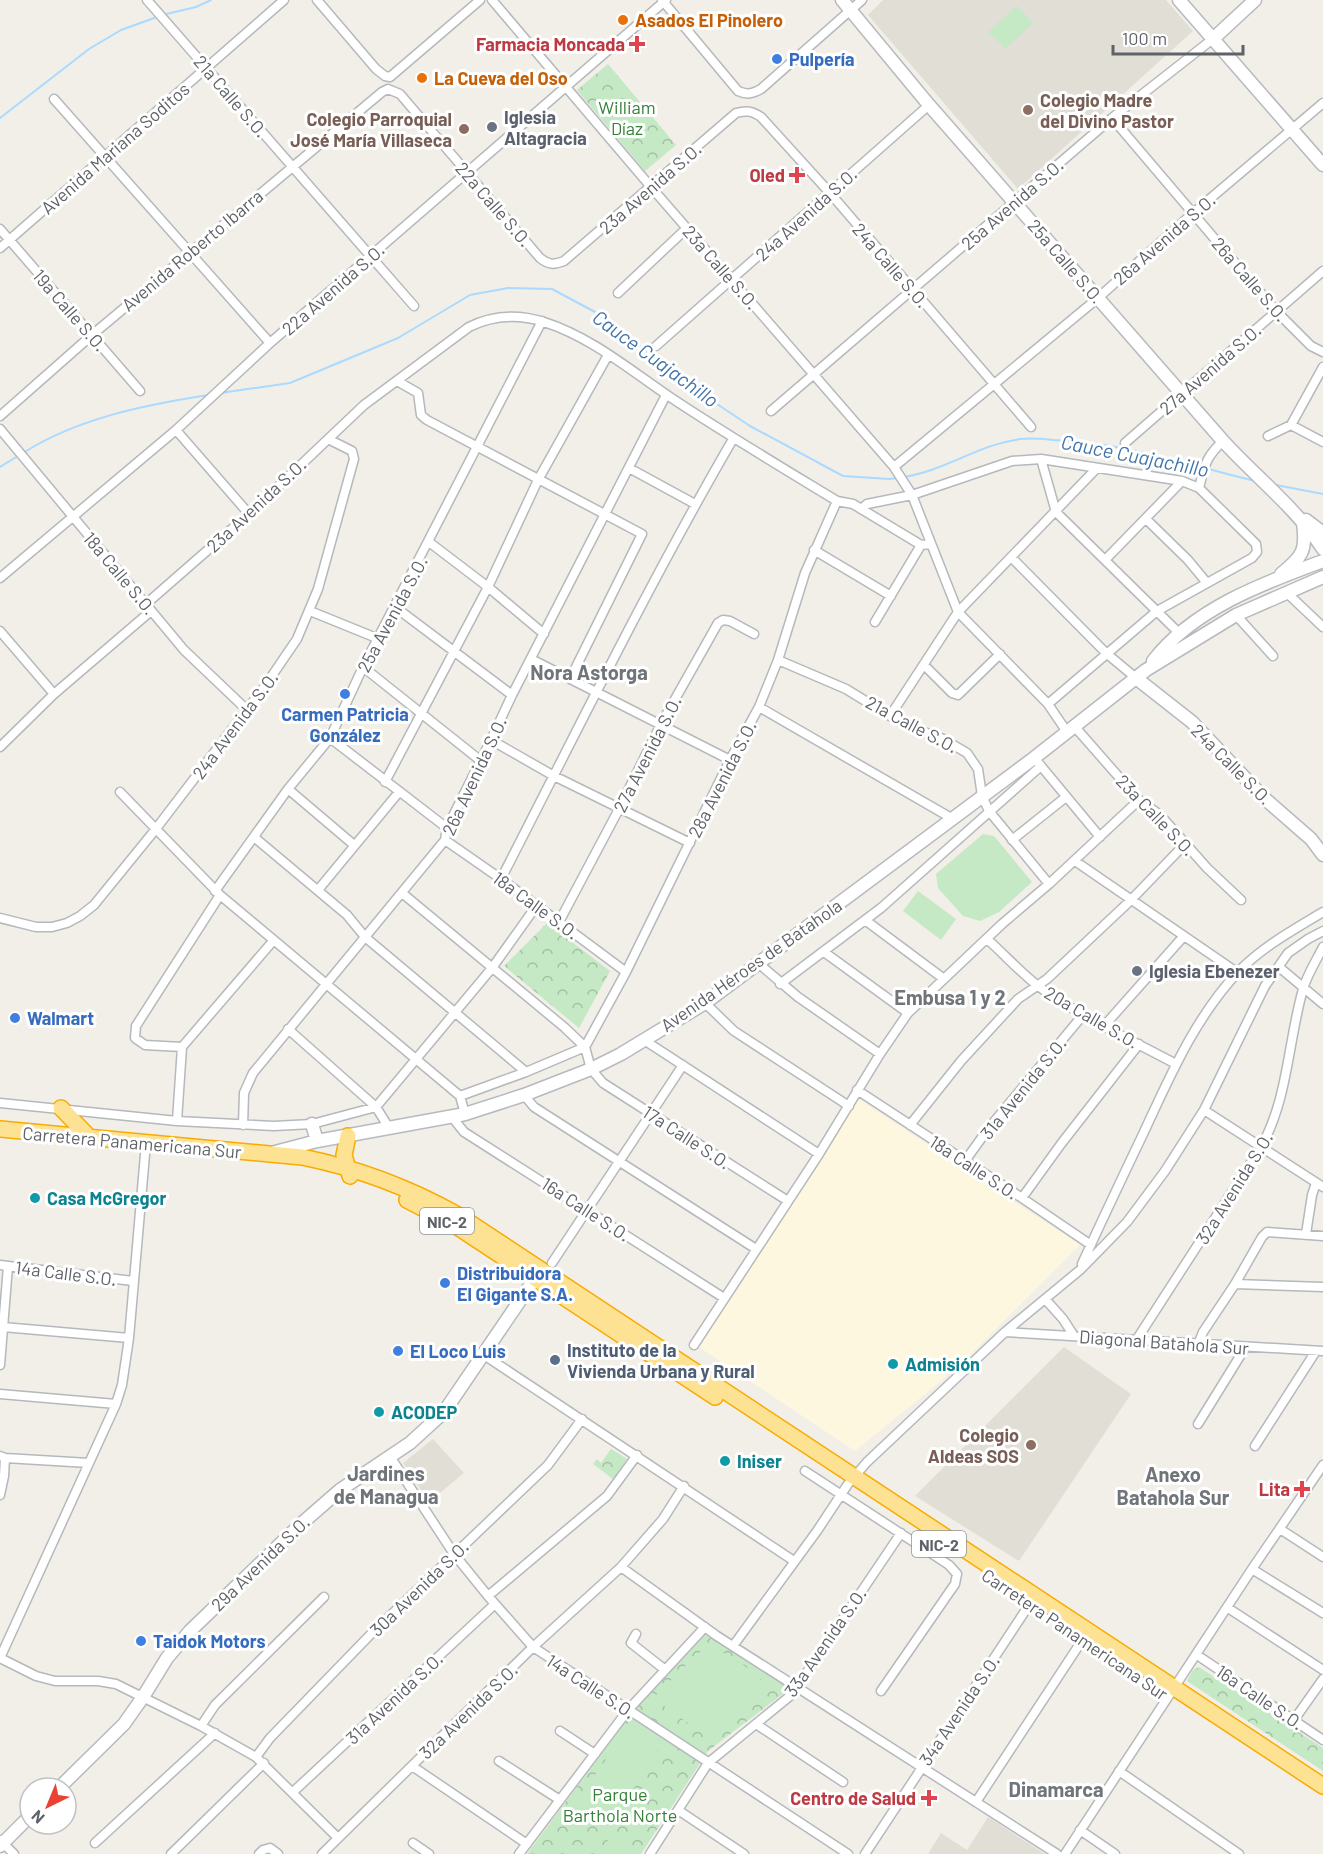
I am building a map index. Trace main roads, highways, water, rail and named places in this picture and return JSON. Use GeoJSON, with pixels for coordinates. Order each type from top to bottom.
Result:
{"type":"FeatureCollection","features":[{"type":"Feature","properties":{"kind":"highway"},"geometry":{"type":"LineString","coordinates":[[61,1108],[89,1137]]}},
{"type":"Feature","properties":{"kind":"highway","name":"Carretera Panamericana Sur"},"geometry":{"type":"LineString","coordinates":[[0,1129],[265,1155],[349,1173],[427,1209],[543,1270],[848,1485],[1033,1600],[1323,1798]]}},
{"type":"Feature","properties":{"kind":"highway"},"geometry":{"type":"LineString","coordinates":[[348,1136],[344,1155],[349,1173]]}},
{"type":"Feature","properties":{"kind":"highway","name":"Carretera Panamericana Sur"},"geometry":{"type":"LineString","coordinates":[[1033,1600],[1083,1639],[1323,1786]]}},
{"type":"Feature","properties":{"kind":"waterway"},"geometry":{"type":"LineString","coordinates":[[162,15],[196,7],[211,0]]}},
{"type":"Feature","properties":{"kind":"waterway"},"geometry":{"type":"LineString","coordinates":[[0,118],[89,49],[121,30],[157,17]]}},
{"type":"Feature","properties":{"kind":"waterway","name":"Cauce Cuajachillo"},"geometry":{"type":"LineString","coordinates":[[220,393],[290,383],[398,338],[470,295],[508,288],[552,289],[597,313],[696,390],[750,426],[843,476],[898,478]]}},
{"type":"Feature","properties":{"kind":"waterway","name":"Cauce Cuajachillo"},"geometry":{"type":"LineString","coordinates":[[23,453],[44,441],[89,422],[160,403],[208,395]]}},
{"type":"Feature","properties":{"kind":"waterway","name":"Cauce Cuajachillo"},"geometry":{"type":"LineString","coordinates":[[903,477],[933,469],[991,446],[1021,439],[1033,439],[1104,445],[1255,481]]}},
{"type":"Feature","properties":{"kind":"waterway","name":"Cauce Cuajachillo"},"geometry":{"type":"LineString","coordinates":[[0,467],[18,456]]}},
{"type":"Feature","properties":{"kind":"waterway","name":"Cauce Cuajachillo"},"geometry":{"type":"LineString","coordinates":[[1276,485],[1323,494]]}},
{"type":"Feature","properties":{"kind":"place","name":"Asados El Pinolero"},"geometry":{"type":"Point","coordinates":[623,20]}},
{"type":"Feature","properties":{"kind":"place","name":"Farmacia Moncada"},"geometry":{"type":"Point","coordinates":[637,44]}},
{"type":"Feature","properties":{"kind":"place","name":"Pulpería"},"geometry":{"type":"Point","coordinates":[777,59]}},
{"type":"Feature","properties":{"kind":"place","name":"La Cueva del Oso"},"geometry":{"type":"Point","coordinates":[422,78]}},
{"type":"Feature","properties":{"kind":"place","name":"Colegio Madre del Divino Pastor"},"geometry":{"type":"Point","coordinates":[1028,110]}},
{"type":"Feature","properties":{"kind":"place","name":"Iglesia Altagracia"},"geometry":{"type":"Point","coordinates":[492,127]}},
{"type":"Feature","properties":{"kind":"place","name":"Colegio Parroquial José María Villaseca"},"geometry":{"type":"Point","coordinates":[464,129]}},
{"type":"Feature","properties":{"kind":"place","name":"Oled"},"geometry":{"type":"Point","coordinates":[797,175]}},
{"type":"Feature","properties":{"kind":"place","name":"Carmen Patricia González"},"geometry":{"type":"Point","coordinates":[345,694]}},
{"type":"Feature","properties":{"kind":"place","name":"Iglesia Ebenezer"},"geometry":{"type":"Point","coordinates":[1137,971]}},
{"type":"Feature","properties":{"kind":"place","name":"Walmart"},"geometry":{"type":"Point","coordinates":[15,1018]}},
{"type":"Feature","properties":{"kind":"place","name":"Casa McGregor"},"geometry":{"type":"Point","coordinates":[35,1198]}},
{"type":"Feature","properties":{"kind":"place","name":"Distribuidora El Gigante S.A."},"geometry":{"type":"Point","coordinates":[445,1283]}},
{"type":"Feature","properties":{"kind":"place","name":"El Loco Luis"},"geometry":{"type":"Point","coordinates":[398,1351]}},
{"type":"Feature","properties":{"kind":"place","name":"Instituto de la Vivienda Urbana y Rural"},"geometry":{"type":"Point","coordinates":[555,1360]}},
{"type":"Feature","properties":{"kind":"place","name":"Admisión"},"geometry":{"type":"Point","coordinates":[893,1364]}},
{"type":"Feature","properties":{"kind":"place","name":"ACODEP"},"geometry":{"type":"Point","coordinates":[379,1412]}},
{"type":"Feature","properties":{"kind":"place","name":"Colegio Aldeas SOS"},"geometry":{"type":"Point","coordinates":[1031,1445]}},
{"type":"Feature","properties":{"kind":"place","name":"Iniser"},"geometry":{"type":"Point","coordinates":[725,1461]}},
{"type":"Feature","properties":{"kind":"place","name":"Lita"},"geometry":{"type":"Point","coordinates":[1302,1489]}},
{"type":"Feature","properties":{"kind":"place","name":"Taidok Motors"},"geometry":{"type":"Point","coordinates":[141,1641]}},
{"type":"Feature","properties":{"kind":"place","name":"Centro de Salud"},"geometry":{"type":"Point","coordinates":[929,1798]}},
{"type":"Feature","properties":{"kind":"district","name":"Nora Astorga"},"geometry":{"type":"Point","coordinates":[589,672]}},
{"type":"Feature","properties":{"kind":"district","name":"Embusa 1 y 2"},"geometry":{"type":"Point","coordinates":[950,997]}},
{"type":"Feature","properties":{"kind":"district","name":"Jardines de Managua"},"geometry":{"type":"Point","coordinates":[386,1484]}},
{"type":"Feature","properties":{"kind":"district","name":"Anexo Batahola Sur"},"geometry":{"type":"Point","coordinates":[1173,1486]}},
{"type":"Feature","properties":{"kind":"district","name":"Dinamarca"},"geometry":{"type":"Point","coordinates":[1056,1789]}},
{"type":"Feature","properties":{"kind":"park label","name":"William Díaz"},"geometry":{"type":"Point","coordinates":[627,117]}},
{"type":"Feature","properties":{"kind":"park label","name":"Parque Barthola Norte"},"geometry":{"type":"Point","coordinates":[620,1804]}}]}
